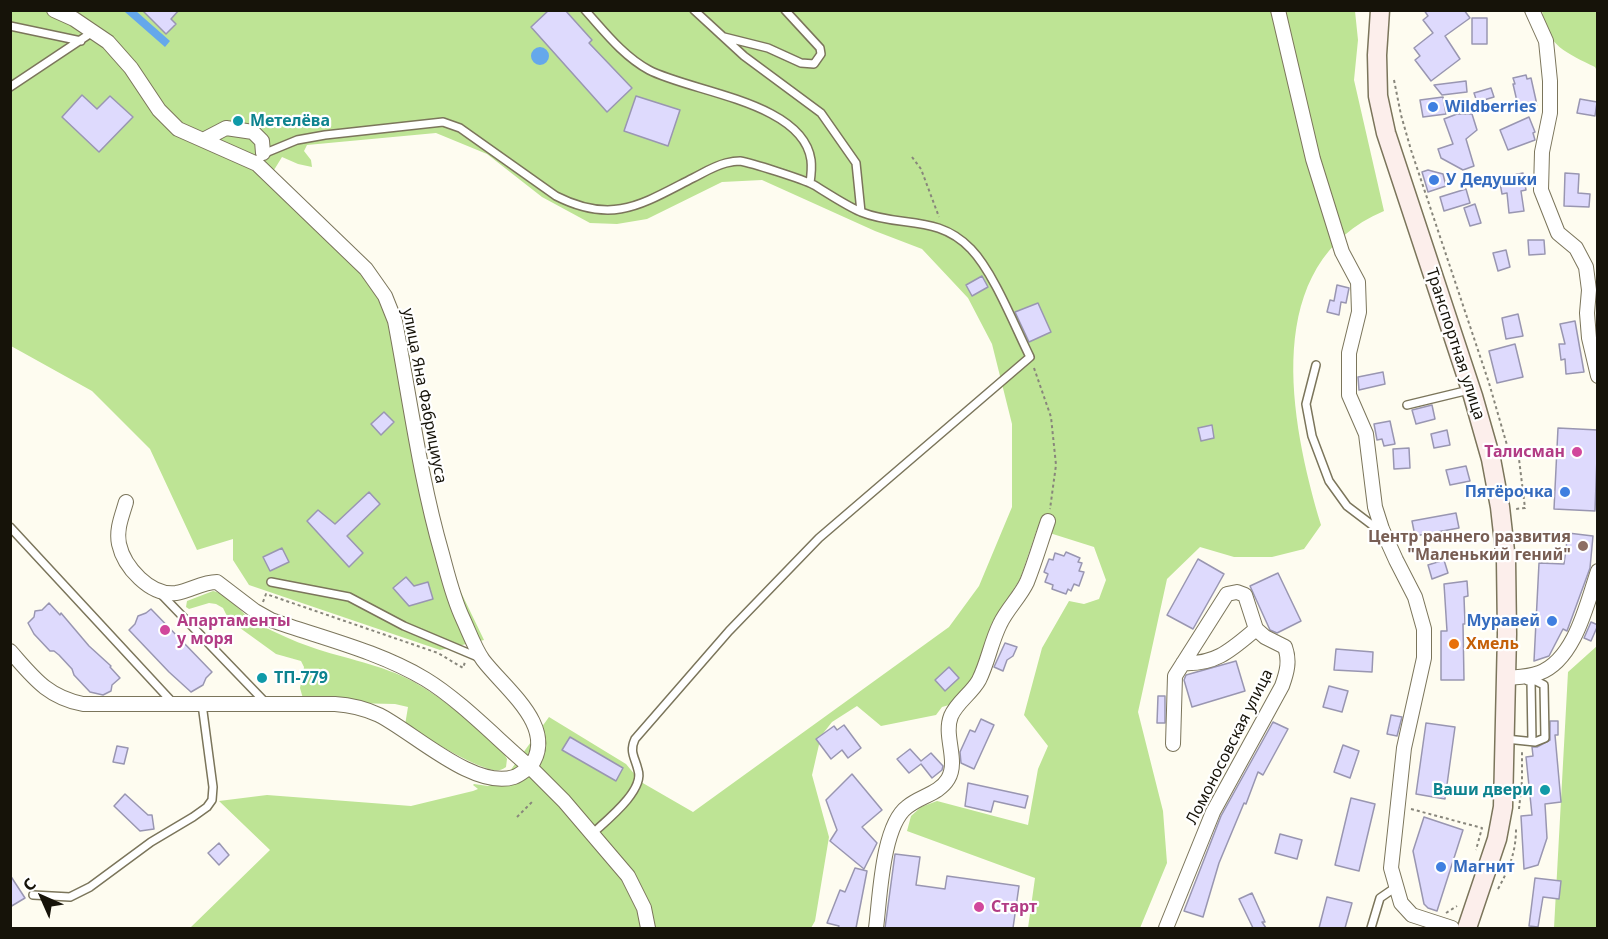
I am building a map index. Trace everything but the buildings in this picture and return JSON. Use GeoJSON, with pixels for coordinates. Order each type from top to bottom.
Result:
{"type":"FeatureCollection","features":[{"type":"Feature","properties":{"kind":"main road","name":"Транспортная улица"},"geometry":{"type":"LineString","coordinates":[[1380,10],[1377,55],[1378,96],[1386,133],[1471,389],[1491,459],[1500,507],[1506,560],[1503,807],[1487,871],[1467,928]]}},
{"type":"Feature","properties":{"kind":"street"},"geometry":{"type":"LineString","coordinates":[[54,10],[74,19],[108,42],[131,68],[159,110],[178,129],[203,140],[260,158],[262,141],[252,132],[226,128],[203,140]]}},
{"type":"Feature","properties":{"kind":"street"},"geometry":{"type":"LineString","coordinates":[[1278,10],[1313,159],[1342,252],[1358,282],[1359,312],[1349,353],[1349,395],[1366,434],[1375,507],[1384,534],[1415,597],[1424,629],[1424,658],[1404,748],[1391,868],[1401,903],[1412,915],[1452,928]]}},
{"type":"Feature","properties":{"kind":"street"},"geometry":{"type":"LineString","coordinates":[[1532,10],[1546,41],[1550,81],[1550,112],[1542,152],[1541,189],[1558,232],[1576,248],[1586,267],[1589,290],[1587,313],[1589,339],[1598,376]]}},
{"type":"Feature","properties":{"kind":"street","name":"улица Яна Фабрициуса"},"geometry":{"type":"LineString","coordinates":[[260,158],[366,269],[385,296],[395,321],[430,513],[456,603],[482,659],[520,703],[537,730],[539,746],[537,758],[530,767]]}},
{"type":"Feature","properties":{"kind":"street"},"geometry":{"type":"LineString","coordinates":[[126,502],[118,526],[119,543],[125,559],[138,576],[157,590],[176,593],[217,582],[255,611],[271,620],[390,661],[426,680],[451,698],[530,767],[593,833],[628,876],[637,891],[644,908],[648,928]]}},
{"type":"Feature","properties":{"kind":"street"},"geometry":{"type":"LineString","coordinates":[[876,928],[886,852],[892,830],[908,806],[942,787],[949,778],[952,770],[948,728],[950,718],[955,708],[978,683],[1000,624],[1026,583],[1048,521]]}},
{"type":"Feature","properties":{"kind":"street"},"geometry":{"type":"LineString","coordinates":[[1506,679],[1539,673],[1556,663],[1571,645],[1598,571]]}},
{"type":"Feature","properties":{"kind":"street"},"geometry":{"type":"LineString","coordinates":[[1173,744],[1175,676],[1183,663],[1227,594],[1237,592],[1245,595],[1256,629],[1224,655],[1200,664],[1183,663]]}},
{"type":"Feature","properties":{"kind":"street","name":"Ломоносовская улица"},"geometry":{"type":"LineString","coordinates":[[1166,928],[1213,812],[1278,695],[1287,673],[1289,659],[1285,647],[1265,637],[1256,629]]}},
{"type":"Feature","properties":{"kind":"street"},"geometry":{"type":"LineString","coordinates":[[10,651],[41,686],[69,701],[83,704],[335,704],[357,706],[380,715],[459,765],[479,774],[497,778],[514,777],[530,767]]}},
{"type":"Feature","properties":{"kind":"lane"},"geometry":{"type":"LineString","coordinates":[[585,10],[618,47],[648,69],[755,106],[791,126],[808,148],[811,160],[810,183]]}},
{"type":"Feature","properties":{"kind":"lane"},"geometry":{"type":"LineString","coordinates":[[694,10],[744,56],[821,113],[856,163],[861,212]]}},
{"type":"Feature","properties":{"kind":"lane"},"geometry":{"type":"LineString","coordinates":[[722,37],[768,48],[801,63],[814,64],[821,54],[820,48],[785,10]]}},
{"type":"Feature","properties":{"kind":"lane"},"geometry":{"type":"LineString","coordinates":[[10,26],[81,41]]}},
{"type":"Feature","properties":{"kind":"lane"},"geometry":{"type":"LineString","coordinates":[[10,87],[94,31]]}},
{"type":"Feature","properties":{"kind":"lane"},"geometry":{"type":"LineString","coordinates":[[260,158],[297,140],[443,122],[460,128],[556,196],[571,204],[585,208],[623,210],[647,201],[713,168],[739,161],[810,183],[861,212],[943,228],[971,248],[986,270],[1030,357],[819,538],[729,631],[635,739],[632,756],[639,771],[634,791],[593,833]]}},
{"type":"Feature","properties":{"kind":"lane"},"geometry":{"type":"LineString","coordinates":[[1316,365],[1306,404],[1312,436],[1329,481],[1347,506],[1384,534]]}},
{"type":"Feature","properties":{"kind":"lane"},"geometry":{"type":"LineString","coordinates":[[1407,405],[1471,389]]}},
{"type":"Feature","properties":{"kind":"lane"},"geometry":{"type":"LineString","coordinates":[[10,527],[174,704]]}},
{"type":"Feature","properties":{"kind":"lane"},"geometry":{"type":"LineString","coordinates":[[271,582],[349,597],[404,626],[482,659]]}},
{"type":"Feature","properties":{"kind":"lane"},"geometry":{"type":"LineString","coordinates":[[157,590],[267,704]]}},
{"type":"Feature","properties":{"kind":"lane"},"geometry":{"type":"LineString","coordinates":[[1504,739],[1532,741],[1545,738],[1544,685],[1536,681],[1506,679]]}},
{"type":"Feature","properties":{"kind":"lane"},"geometry":{"type":"LineString","coordinates":[[1531,681],[1532,741]]}},
{"type":"Feature","properties":{"kind":"lane"},"geometry":{"type":"LineString","coordinates":[[33,895],[70,897],[90,887],[151,842],[207,807],[212,800],[213,787],[202,704]]}},
{"type":"Feature","properties":{"kind":"lane"},"geometry":{"type":"LineString","coordinates":[[1371,928],[1380,898],[1396,886]]}},
{"type":"Feature","properties":{"kind":"path"},"geometry":{"type":"LineString","coordinates":[[1393,75],[1411,150],[1486,373],[1509,452],[1518,451],[1525,508],[1515,509]]}},
{"type":"Feature","properties":{"kind":"path"},"geometry":{"type":"LineString","coordinates":[[912,157],[921,169],[943,228]]}},
{"type":"Feature","properties":{"kind":"path"},"geometry":{"type":"LineString","coordinates":[[1030,357],[1051,417],[1056,465],[1048,521]]}},
{"type":"Feature","properties":{"kind":"path"},"geometry":{"type":"LineString","coordinates":[[261,604],[266,594],[438,654],[463,668]]}},
{"type":"Feature","properties":{"kind":"path"},"geometry":{"type":"LineString","coordinates":[[517,817],[533,801]]}},
{"type":"Feature","properties":{"kind":"path"},"geometry":{"type":"LineString","coordinates":[[1419,811],[1482,828],[1473,859]]}},
{"type":"Feature","properties":{"kind":"path"},"geometry":{"type":"LineString","coordinates":[[1444,914],[1456,907],[1460,901]]}},
{"type":"Feature","properties":{"kind":"green space"},"geometry":{"type":"Polygon","coordinates":[[[10,11],[1355,11],[1358,40],[1354,80],[1384,211],[1344,235],[1317,268],[1301,306],[1294,349],[1294,394],[1300,440],[1321,525],[1304,549],[1272,557],[1234,557],[1200,547],[1167,579],[1138,712],[1163,811],[1167,863],[1140,928],[1028,928],[1035,878],[907,831],[911,816],[921,807],[937,801],[1028,825],[1038,769],[1048,746],[1024,715],[1042,648],[1069,601],[1084,604],[1099,599],[1106,580],[1094,547],[1037,529],[1020,579],[991,625],[973,678],[949,705],[942,707],[936,715],[881,726],[857,706],[832,722],[821,736],[812,775],[829,837],[815,921],[811,928],[190,928],[270,850],[219,801],[267,795],[411,806],[473,791],[478,789],[474,784],[488,786],[502,782],[549,717],[626,764],[641,782],[693,812],[949,627],[979,586],[1012,507],[1012,424],[992,344],[968,298],[922,249],[875,231],[762,180],[722,182],[647,219],[617,224],[590,223],[542,197],[487,154],[436,133],[307,145],[304,151],[311,160],[312,167],[282,157],[274,170],[374,267],[392,295],[406,332],[424,459],[457,584],[484,640],[440,650],[249,585],[233,560],[233,539],[197,550],[150,449],[92,391],[11,346],[10,11]]]}},
{"type":"Feature","properties":{"kind":"green space"},"geometry":{"type":"Polygon","coordinates":[[[1542,11],[1597,11],[1597,71],[1595,67],[1559,47],[1548,33],[1542,11]]]}},
{"type":"Feature","properties":{"kind":"green space"},"geometry":{"type":"Polygon","coordinates":[[[213,591],[225,596],[260,625],[279,634],[311,647],[376,666],[426,689],[460,714],[503,752],[507,759],[506,767],[495,770],[472,763],[405,725],[408,707],[395,704],[304,702],[300,688],[304,667],[301,661],[276,654],[229,620],[223,608],[216,604],[209,603],[189,609],[186,607],[187,601],[213,591]]]}},
{"type":"Feature","properties":{"kind":"green space"},"geometry":{"type":"Polygon","coordinates":[[[1597,646],[1597,928],[1554,928],[1568,672],[1597,646]]]}},
{"type":"Feature","properties":{"kind":"water"},"geometry":{"type":"Polygon","coordinates":[[[127,10],[136,11],[170,41],[165,47],[125,12],[127,10]]]}},
{"type":"Feature","properties":{"kind":"water"},"geometry":{"type":"Polygon","coordinates":[[[540,47],[546,50],[549,56],[546,62],[540,65],[534,62],[531,56],[534,50],[540,47]]]}},
{"type":"Feature","properties":{"kind":"place","name":"Wildberries"},"geometry":{"type":"Point","coordinates":[1433,107]}},
{"type":"Feature","properties":{"kind":"place","name":"Метелёва"},"geometry":{"type":"Point","coordinates":[238,121]}},
{"type":"Feature","properties":{"kind":"place","name":"У Дедушки"},"geometry":{"type":"Point","coordinates":[1434,180]}},
{"type":"Feature","properties":{"kind":"place","name":"Талисман"},"geometry":{"type":"Point","coordinates":[1577,452]}},
{"type":"Feature","properties":{"kind":"place","name":"Пятёрочка"},"geometry":{"type":"Point","coordinates":[1565,492]}},
{"type":"Feature","properties":{"kind":"place","name":"Центр раннего развития \"Маленький гений\""},"geometry":{"type":"Point","coordinates":[1583,546]}},
{"type":"Feature","properties":{"kind":"place","name":"Муравей"},"geometry":{"type":"Point","coordinates":[1552,621]}},
{"type":"Feature","properties":{"kind":"place","name":"Апартаменты у моря"},"geometry":{"type":"Point","coordinates":[165,630]}},
{"type":"Feature","properties":{"kind":"place","name":"Хмель"},"geometry":{"type":"Point","coordinates":[1454,644]}},
{"type":"Feature","properties":{"kind":"place","name":"ТП-779"},"geometry":{"type":"Point","coordinates":[262,678]}},
{"type":"Feature","properties":{"kind":"place","name":"Ваши двери"},"geometry":{"type":"Point","coordinates":[1545,790]}},
{"type":"Feature","properties":{"kind":"place","name":"Магнит"},"geometry":{"type":"Point","coordinates":[1441,867]}},
{"type":"Feature","properties":{"kind":"place","name":"Старт"},"geometry":{"type":"Point","coordinates":[979,907]}}]}
